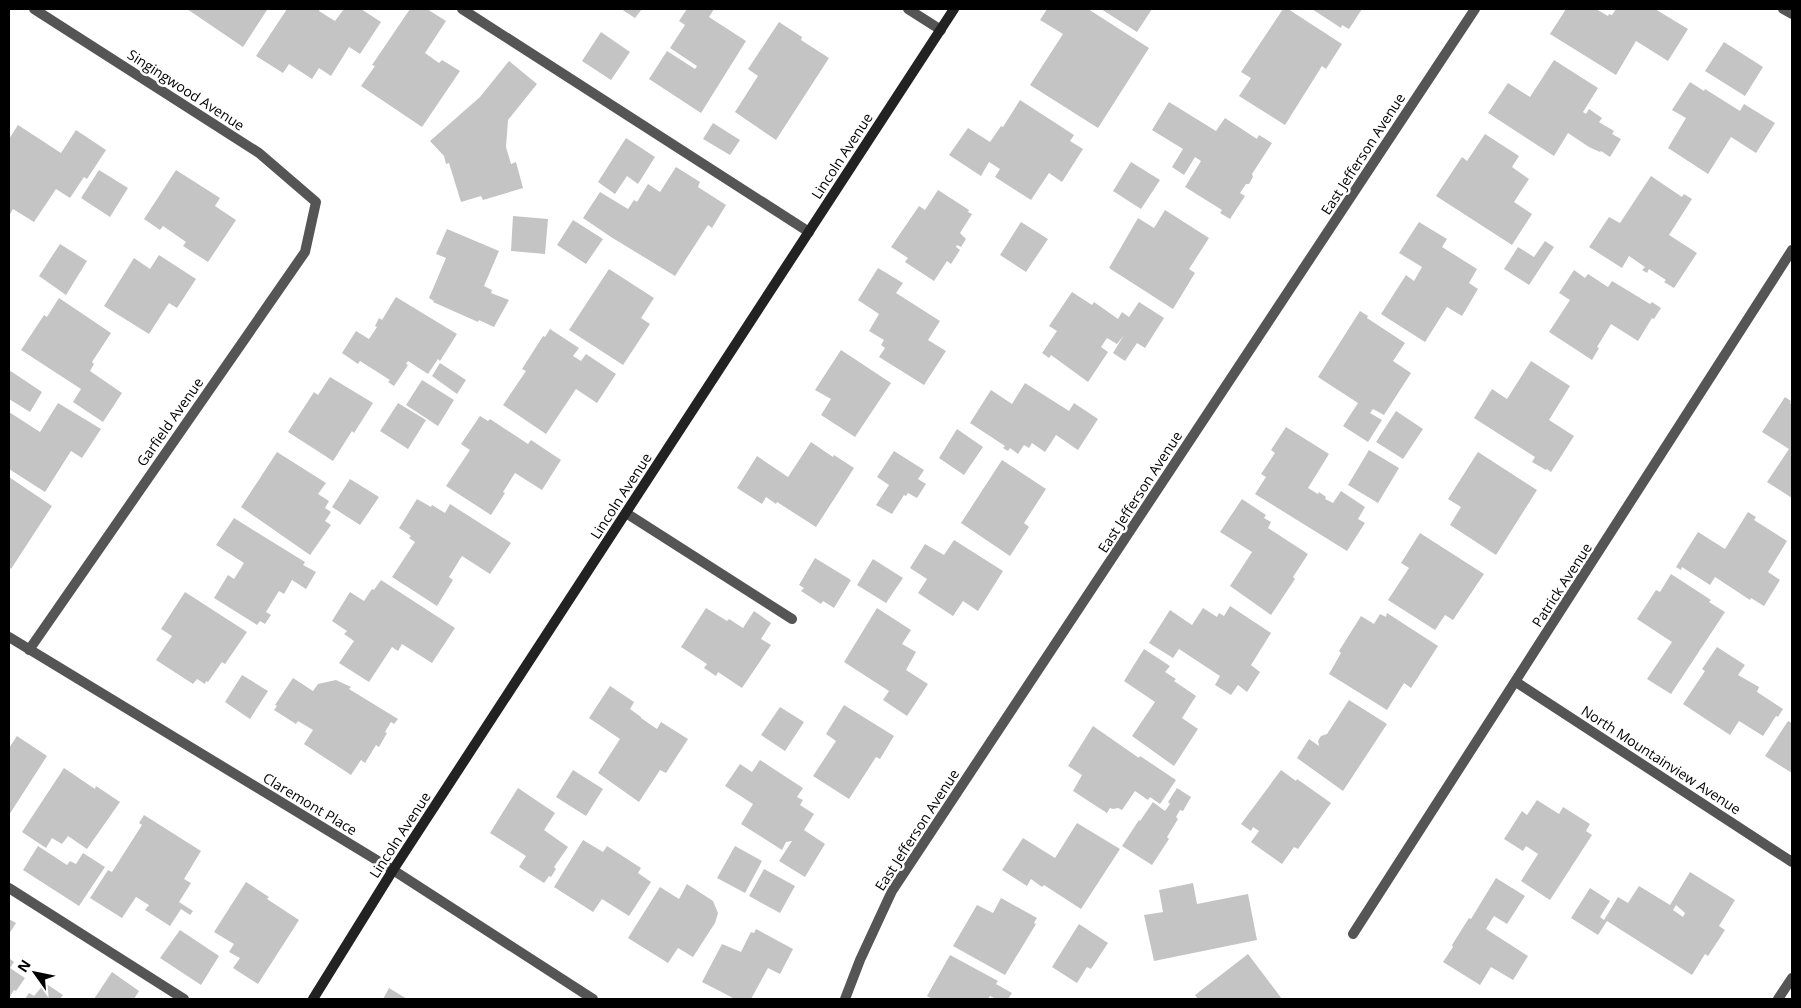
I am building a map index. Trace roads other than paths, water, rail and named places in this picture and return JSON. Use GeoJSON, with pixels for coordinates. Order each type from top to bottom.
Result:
{"type":"FeatureCollection","features":[{"type":"Feature","properties":{"kind":"street","name":"Singingwood Avenue"},"geometry":{"type":"LineString","coordinates":[[34,9],[259,154],[316,202]]}},
{"type":"Feature","properties":{"kind":"street"},"geometry":{"type":"LineString","coordinates":[[462,9],[809,232]]}},
{"type":"Feature","properties":{"kind":"street"},"geometry":{"type":"LineString","coordinates":[[908,9],[941,30]]}},
{"type":"Feature","properties":{"kind":"street","name":"Lincoln Avenue"},"geometry":{"type":"LineString","coordinates":[[313,999],[393,870],[954,9]]}},
{"type":"Feature","properties":{"kind":"street","name":"East Jefferson Avenue"},"geometry":{"type":"LineString","coordinates":[[844,999],[892,891],[1475,9]]}},
{"type":"Feature","properties":{"kind":"street"},"geometry":{"type":"LineString","coordinates":[[1783,9],[1792,14]]}},
{"type":"Feature","properties":{"kind":"street","name":"Garfield Avenue"},"geometry":{"type":"LineString","coordinates":[[29,650],[305,252],[316,202]]}},
{"type":"Feature","properties":{"kind":"street","name":"Patrick Avenue"},"geometry":{"type":"LineString","coordinates":[[1353,934],[1792,250]]}},
{"type":"Feature","properties":{"kind":"street"},"geometry":{"type":"LineString","coordinates":[[626,512],[792,619]]}},
{"type":"Feature","properties":{"kind":"street","name":"Claremont Place"},"geometry":{"type":"LineString","coordinates":[[9,637],[393,870],[593,999]]}},
{"type":"Feature","properties":{"kind":"street","name":"North Mountainview Avenue"},"geometry":{"type":"LineString","coordinates":[[1516,682],[1792,862]]}},
{"type":"Feature","properties":{"kind":"street"},"geometry":{"type":"LineString","coordinates":[[9,888],[184,999]]}},
{"type":"Feature","properties":{"kind":"street"},"geometry":{"type":"LineString","coordinates":[[1778,999],[1792,978]]}}]}
